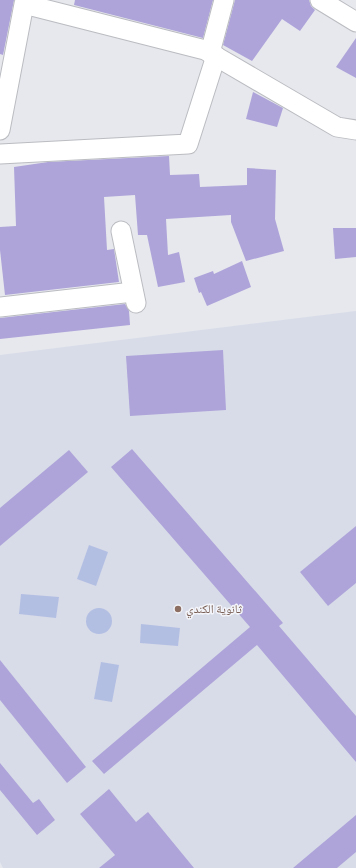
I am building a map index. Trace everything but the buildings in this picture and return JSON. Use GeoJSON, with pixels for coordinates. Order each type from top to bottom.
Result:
{"type":"FeatureCollection","features":[{"type":"Feature","properties":{"kind":"street"},"geometry":{"type":"LineString","coordinates":[[0,154],[188,144],[213,55],[224,0]]}},
{"type":"Feature","properties":{"kind":"street"},"geometry":{"type":"LineString","coordinates":[[320,0],[337,5],[356,22]]}},
{"type":"Feature","properties":{"kind":"street"},"geometry":{"type":"LineString","coordinates":[[0,130],[24,4],[205,50],[337,127],[356,130]]}},
{"type":"Feature","properties":{"kind":"street"},"geometry":{"type":"LineString","coordinates":[[0,307],[135,298],[121,231]]}},
{"type":"Feature","properties":{"kind":"shaded area","name":"ثانوية الكندي"},"geometry":{"type":"Polygon","coordinates":[[[356,311],[356,868],[3,868],[0,862],[0,355],[356,311]]]}},
{"type":"Feature","properties":{"kind":"shaded area"},"geometry":{"type":"Polygon","coordinates":[[[89,545],[108,552],[96,586],[77,579],[89,545]]]}},
{"type":"Feature","properties":{"kind":"shaded area"},"geometry":{"type":"Polygon","coordinates":[[[21,594],[59,597],[56,618],[19,614],[21,594]]]}},
{"type":"Feature","properties":{"kind":"shaded area"},"geometry":{"type":"Polygon","coordinates":[[[99,608],[108,612],[112,621],[108,630],[99,634],[90,630],[86,621],[90,612],[99,608]]]}},
{"type":"Feature","properties":{"kind":"shaded area"},"geometry":{"type":"Polygon","coordinates":[[[141,624],[180,628],[178,646],[140,643],[141,624]]]}},
{"type":"Feature","properties":{"kind":"shaded area"},"geometry":{"type":"Polygon","coordinates":[[[101,662],[119,665],[112,702],[94,699],[101,662]]]}},
{"type":"Feature","properties":{"kind":"place","name":"ثانوية الكندي"},"geometry":{"type":"Point","coordinates":[178,609]}}]}
